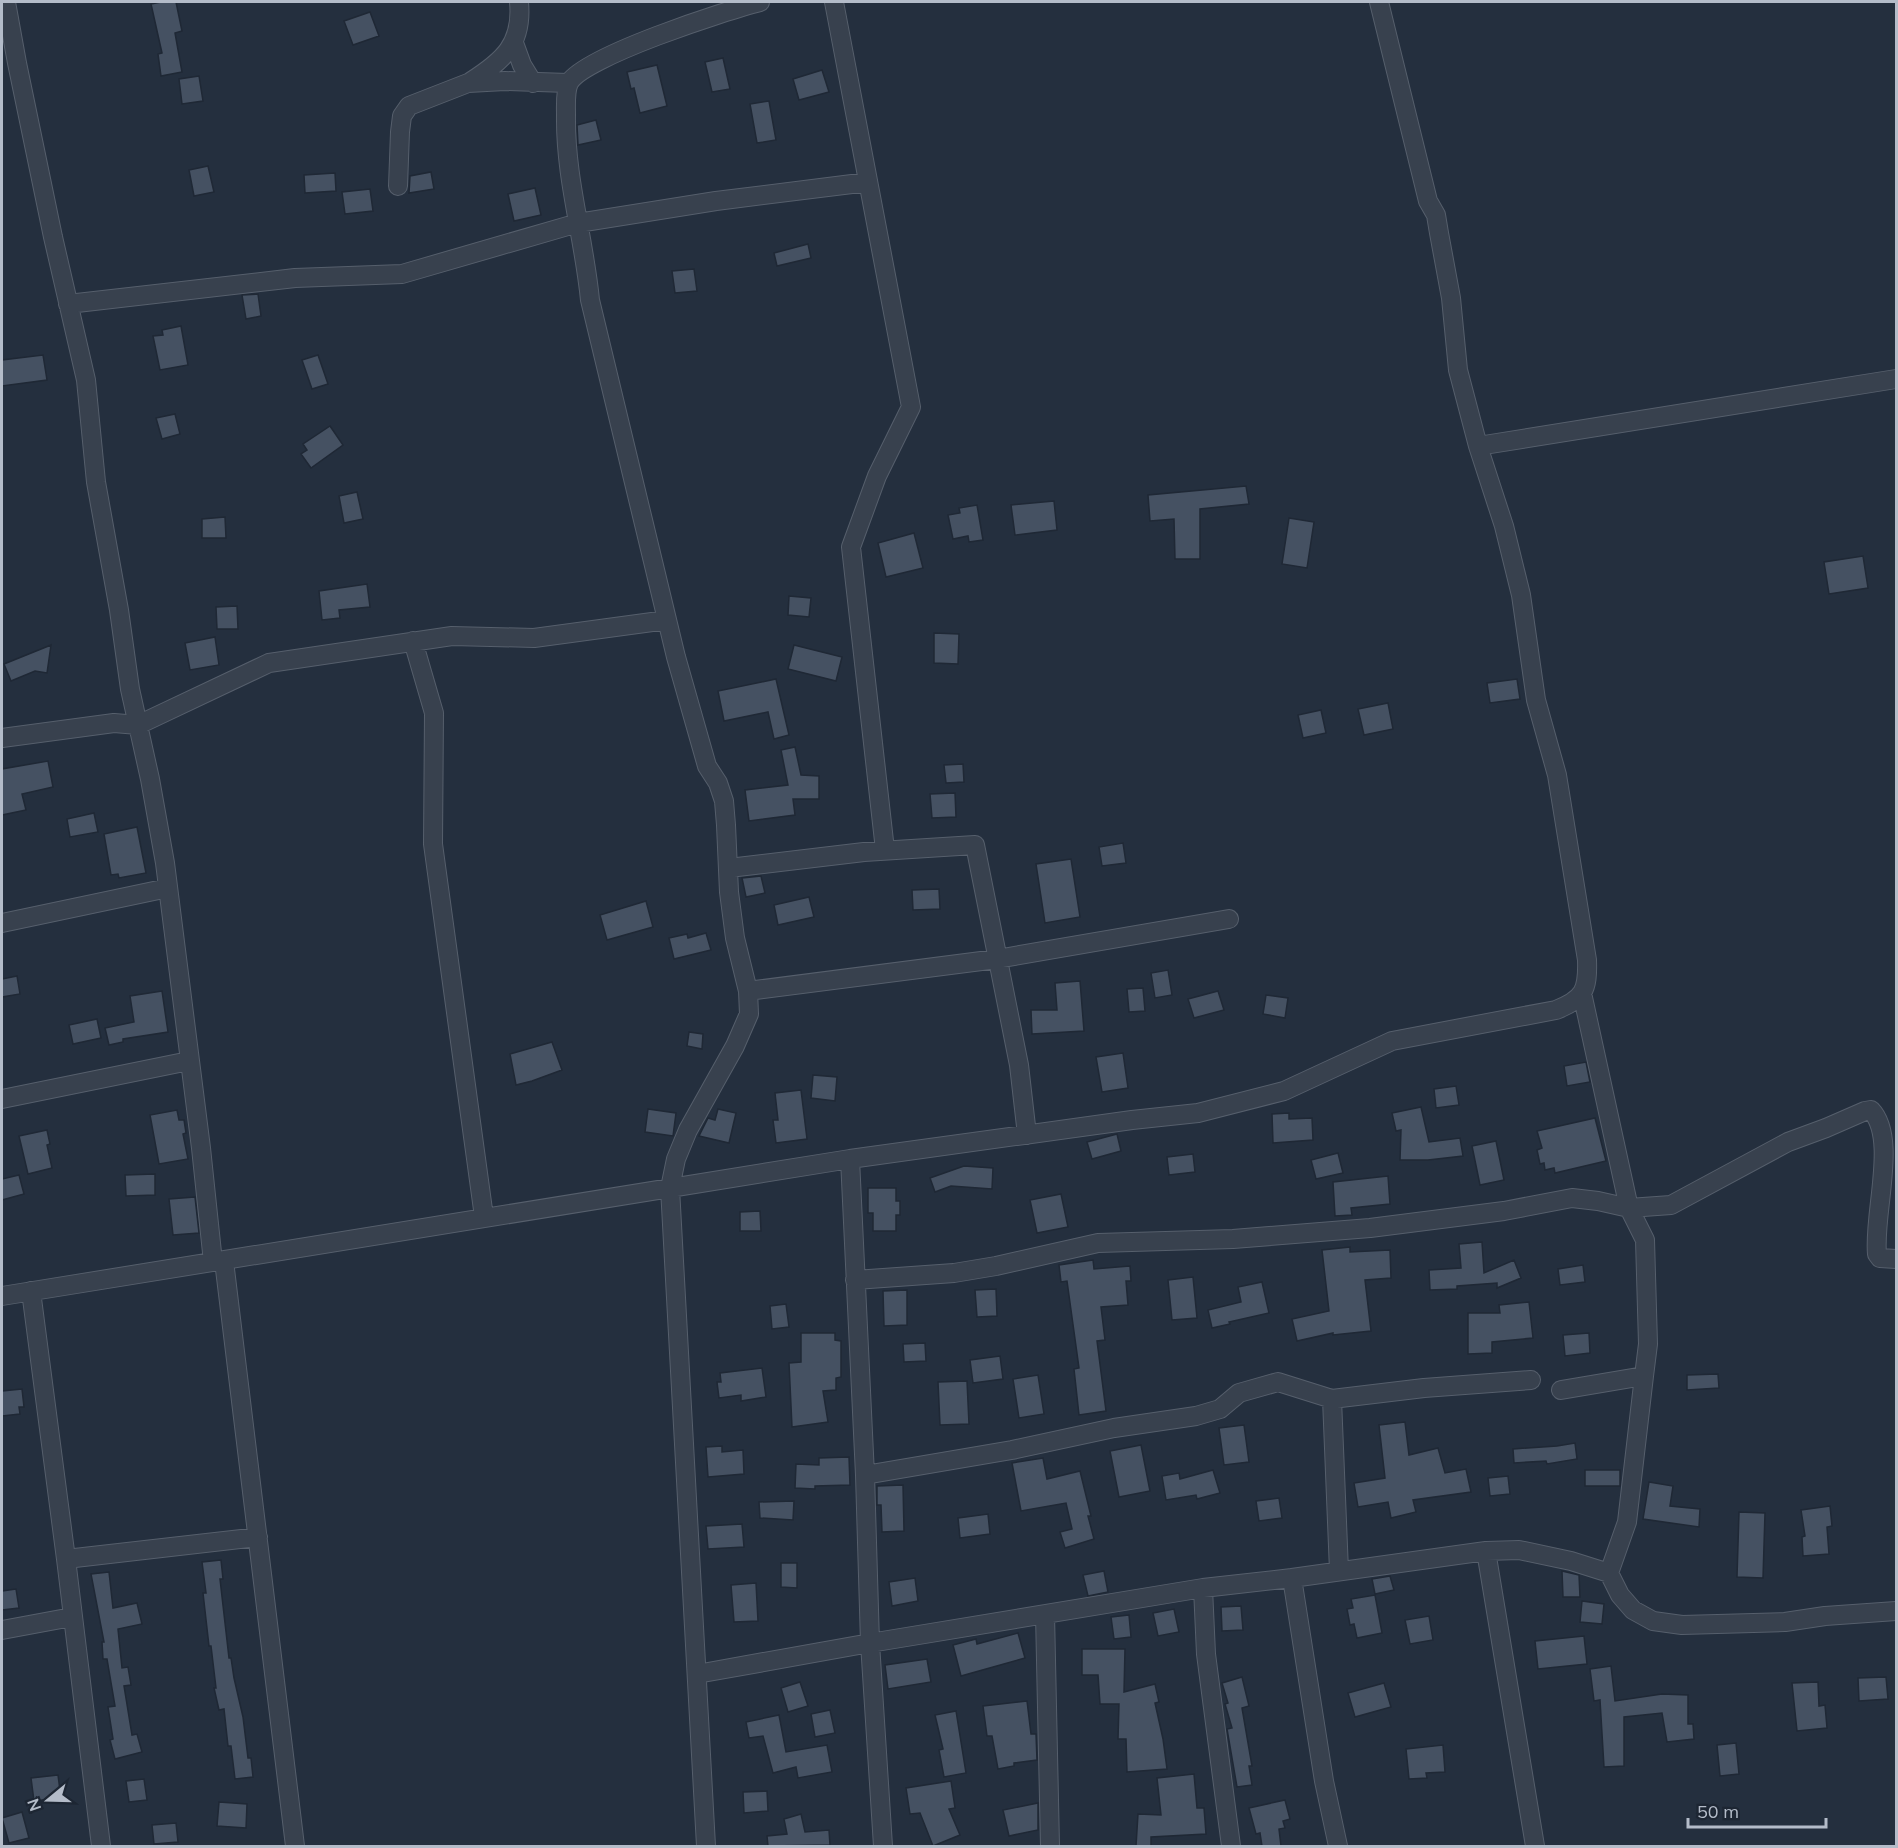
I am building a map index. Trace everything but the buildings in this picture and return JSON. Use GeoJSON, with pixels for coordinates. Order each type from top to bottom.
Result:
{"type":"FeatureCollection","features":[{"type":"Feature","properties":{"kind":"street"},"geometry":{"type":"LineString","coordinates":[[6,2],[17,63],[86,380],[96,482],[119,610],[130,689],[152,789],[168,888],[189,1062],[258,1537],[295,1846]]}},
{"type":"Feature","properties":{"kind":"street"},"geometry":{"type":"LineString","coordinates":[[398,186],[402,116],[409,106],[468,83],[492,68],[514,44],[521,18],[519,2]]}},
{"type":"Feature","properties":{"kind":"street"},"geometry":{"type":"LineString","coordinates":[[706,1846],[670,1188],[676,1159],[688,1130],[735,1046],[748,1014],[748,991],[735,938],[729,892],[724,801],[718,783],[707,766],[676,657],[590,300],[586,258],[566,150],[566,104],[568,83],[579,72],[624,48],[760,2]]}},
{"type":"Feature","properties":{"kind":"street"},"geometry":{"type":"LineString","coordinates":[[834,2],[911,407],[877,476],[851,547],[885,850]]}},
{"type":"Feature","properties":{"kind":"street"},"geometry":{"type":"LineString","coordinates":[[2,1296],[850,1159],[1209,1111],[1284,1091],[1392,1041],[1556,1010],[1571,1004],[1582,993],[1588,981],[1587,960],[1557,774],[1536,700],[1521,595],[1504,526],[1478,446],[1458,370],[1450,298],[1436,215],[1428,201],[1379,2]]}},
{"type":"Feature","properties":{"kind":"street"},"geometry":{"type":"LineString","coordinates":[[514,44],[522,65],[533,83]]}},
{"type":"Feature","properties":{"kind":"street"},"geometry":{"type":"LineString","coordinates":[[468,83],[505,81],[568,83]]}},
{"type":"Feature","properties":{"kind":"street"},"geometry":{"type":"LineString","coordinates":[[69,304],[295,278],[402,274],[578,223],[716,201],[868,182]]}},
{"type":"Feature","properties":{"kind":"street"},"geometry":{"type":"LineString","coordinates":[[1478,446],[1896,379]]}},
{"type":"Feature","properties":{"kind":"street"},"geometry":{"type":"LineString","coordinates":[[2,738],[22,737],[63,729],[98,727],[114,723],[138,725],[269,663],[452,636],[534,638],[667,620]]}},
{"type":"Feature","properties":{"kind":"street"},"geometry":{"type":"LineString","coordinates":[[413,641],[434,713],[432,844],[484,1217]]}},
{"type":"Feature","properties":{"kind":"street"},"geometry":{"type":"LineString","coordinates":[[729,867],[885,850],[975,845],[1020,1065],[1027,1135]]}},
{"type":"Feature","properties":{"kind":"street"},"geometry":{"type":"LineString","coordinates":[[2,923],[168,888]]}},
{"type":"Feature","properties":{"kind":"street"},"geometry":{"type":"LineString","coordinates":[[748,991],[997,959],[1229,919]]}},
{"type":"Feature","properties":{"kind":"street"},"geometry":{"type":"LineString","coordinates":[[1582,993],[1629,1208],[1645,1240],[1648,1344],[1627,1522],[1609,1573]]}},
{"type":"Feature","properties":{"kind":"street"},"geometry":{"type":"LineString","coordinates":[[2,1099],[189,1062]]}},
{"type":"Feature","properties":{"kind":"street"},"geometry":{"type":"LineString","coordinates":[[855,1280],[954,1273],[1098,1243],[1233,1239],[1370,1228],[1504,1211],[1572,1198],[1629,1208],[1671,1205],[1788,1142],[1871,1110],[1889,1133],[1890,1143],[1890,1159],[1879,1218],[1877,1254],[1880,1258],[1896,1259]]}},
{"type":"Feature","properties":{"kind":"street"},"geometry":{"type":"LineString","coordinates":[[850,1159],[865,1475],[870,1643],[883,1846]]}},
{"type":"Feature","properties":{"kind":"street"},"geometry":{"type":"LineString","coordinates":[[31,1291],[101,1846]]}},
{"type":"Feature","properties":{"kind":"street"},"geometry":{"type":"LineString","coordinates":[[1561,1390],[1644,1376]]}},
{"type":"Feature","properties":{"kind":"street"},"geometry":{"type":"LineString","coordinates":[[865,1475],[1012,1450],[1114,1428],[1196,1416],[1220,1409],[1239,1393],[1278,1383],[1332,1399],[1424,1388],[1531,1380]]}},
{"type":"Feature","properties":{"kind":"street"},"geometry":{"type":"LineString","coordinates":[[1332,1399],[1339,1571]]}},
{"type":"Feature","properties":{"kind":"street"},"geometry":{"type":"LineString","coordinates":[[66,1559],[258,1537]]}},
{"type":"Feature","properties":{"kind":"street"},"geometry":{"type":"LineString","coordinates":[[697,1674],[1203,1588],[1486,1551],[1519,1550],[1571,1561],[1609,1573],[1620,1595],[1633,1610],[1653,1621],[1682,1625],[1785,1622],[1825,1616],[1896,1611]]}},
{"type":"Feature","properties":{"kind":"street"},"geometry":{"type":"LineString","coordinates":[[1486,1551],[1535,1846]]}},
{"type":"Feature","properties":{"kind":"street"},"geometry":{"type":"LineString","coordinates":[[1292,1578],[1324,1780],[1338,1846]]}},
{"type":"Feature","properties":{"kind":"street"},"geometry":{"type":"LineString","coordinates":[[1203,1588],[1206,1654],[1231,1846]]}},
{"type":"Feature","properties":{"kind":"street"},"geometry":{"type":"LineString","coordinates":[[1045,1614],[1050,1846]]}},
{"type":"Feature","properties":{"kind":"street"},"geometry":{"type":"LineString","coordinates":[[2,1630],[72,1617]]}}]}
